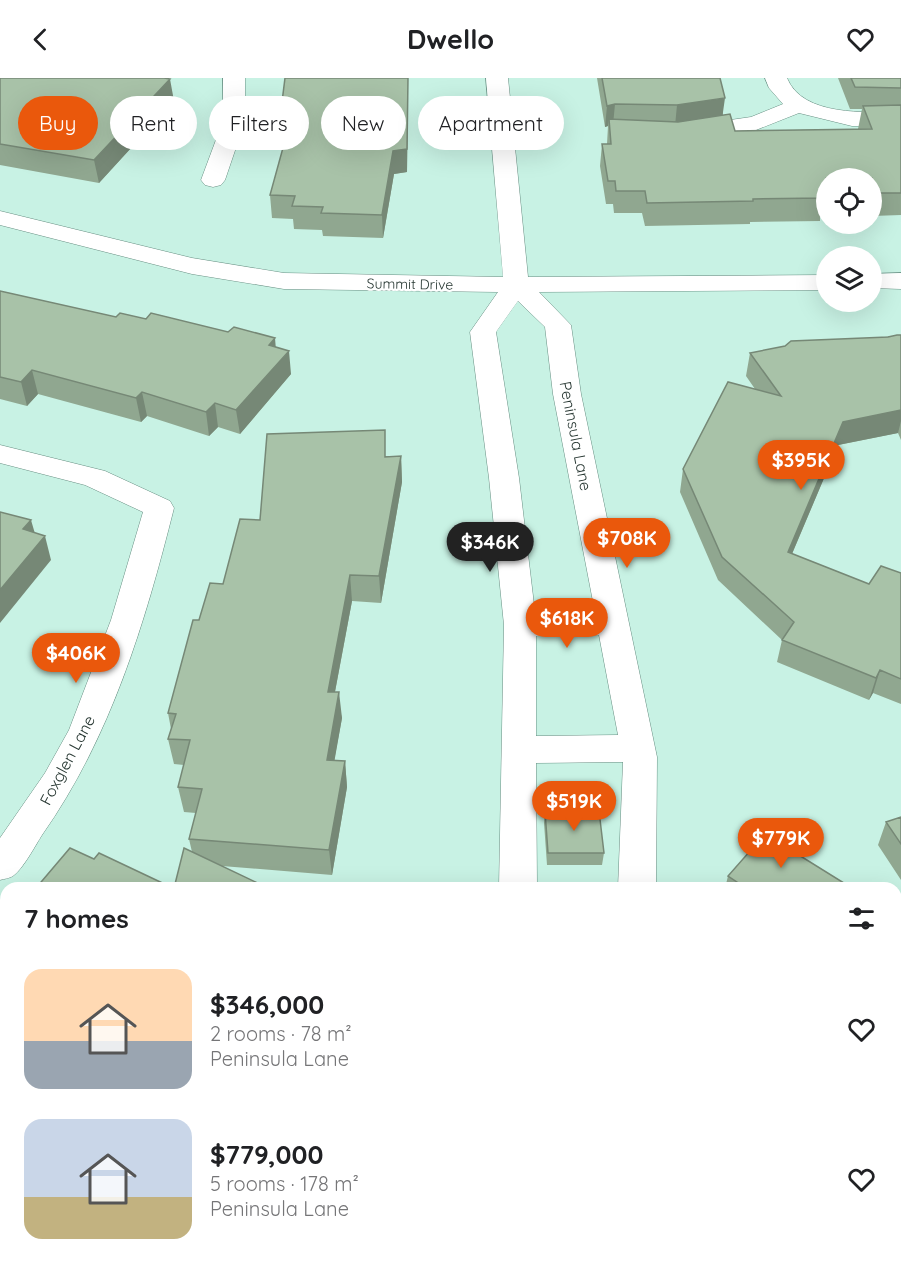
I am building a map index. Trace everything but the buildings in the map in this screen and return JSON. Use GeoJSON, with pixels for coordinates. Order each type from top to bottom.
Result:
{"type":"FeatureCollection","features":[{"type":"Feature","properties":{"kind":"street"},"geometry":{"type":"LineString","coordinates":[[213,180],[234,121],[234,78]]}},
{"type":"Feature","properties":{"kind":"street"},"geometry":{"type":"LineString","coordinates":[[497,78],[516,285],[483,332],[504,478],[520,625],[518,882]]}},
{"type":"Feature","properties":{"kind":"street"},"geometry":{"type":"LineString","coordinates":[[776,78],[780,88],[797,106],[852,119],[901,119]]}},
{"type":"Feature","properties":{"kind":"street"},"geometry":{"type":"LineString","coordinates":[[665,135],[756,123],[797,106]]}},
{"type":"Feature","properties":{"kind":"street","name":"Summit Drive"},"geometry":{"type":"LineString","coordinates":[[0,218],[192,266],[284,281],[516,285],[816,282]]}},
{"type":"Feature","properties":{"kind":"street"},"geometry":{"type":"LineString","coordinates":[[882,281],[901,281]]}},
{"type":"Feature","properties":{"kind":"street","name":"Peninsula Lane"},"geometry":{"type":"LineString","coordinates":[[516,285],[558,325],[567,394],[638,748],[640,781],[637,882]]}},
{"type":"Feature","properties":{"kind":"street","name":"Foxglen Lane"},"geometry":{"type":"LineString","coordinates":[[0,454],[95,478],[159,508],[141,576],[85,731],[32,826],[0,866]]}},
{"type":"Feature","properties":{"kind":"street"},"geometry":{"type":"LineString","coordinates":[[520,625],[613,623]]}},
{"type":"Feature","properties":{"kind":"street"},"geometry":{"type":"LineString","coordinates":[[519,750],[638,748]]}}]}
